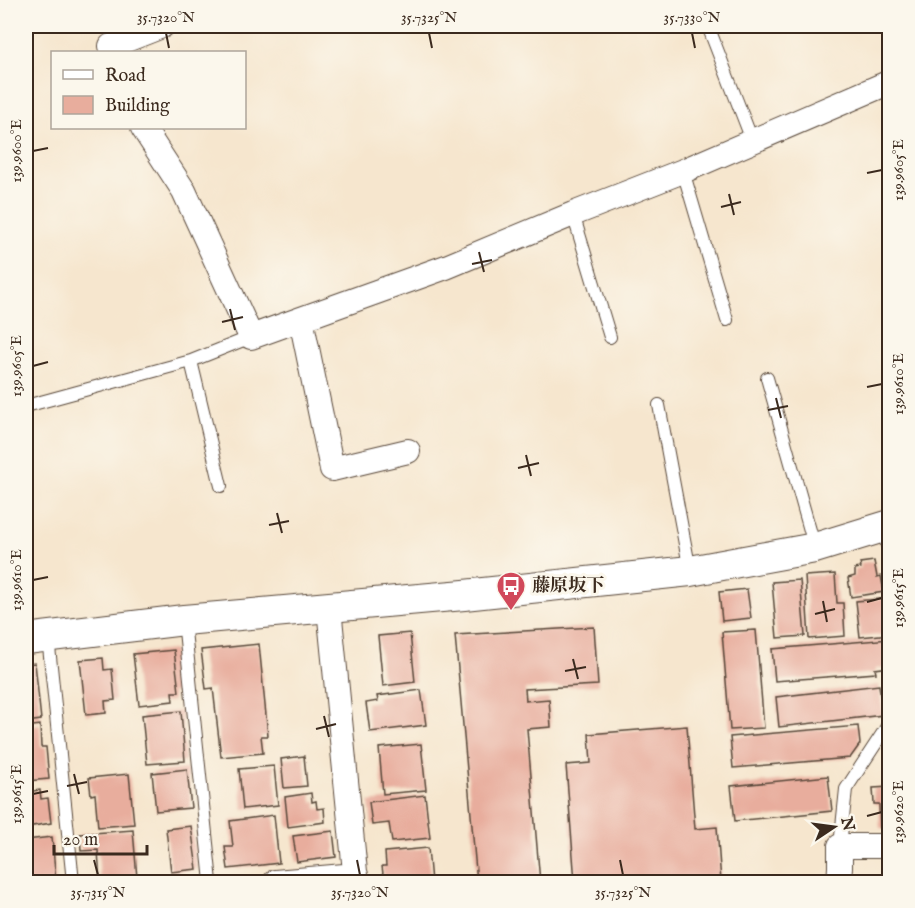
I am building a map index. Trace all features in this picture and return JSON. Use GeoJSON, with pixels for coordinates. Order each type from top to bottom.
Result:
{"type":"FeatureCollection","features":[{"type":"Feature","properties":{"kind":"street"},"geometry":{"type":"LineString","coordinates":[[109,41],[162,26]]}},
{"type":"Feature","properties":{"kind":"street"},"geometry":{"type":"LineString","coordinates":[[144,129],[184,191],[251,337],[446,267],[683,171],[890,82]]}},
{"type":"Feature","properties":{"kind":"street"},"geometry":{"type":"LineString","coordinates":[[302,319],[332,469],[408,451]]}},
{"type":"Feature","properties":{"kind":"street"},"geometry":{"type":"LineString","coordinates":[[37,638],[184,620],[464,595],[690,571],[887,536]]}},
{"type":"Feature","properties":{"kind":"street"},"geometry":{"type":"LineString","coordinates":[[276,882],[356,879],[329,608]]}},
{"type":"Feature","properties":{"kind":"street"},"geometry":{"type":"LineString","coordinates":[[839,882],[840,846],[890,846]]}},
{"type":"Feature","properties":{"kind":"lane"},"geometry":{"type":"LineString","coordinates":[[708,26],[752,140]]}},
{"type":"Feature","properties":{"kind":"lane"},"geometry":{"type":"LineString","coordinates":[[683,171],[727,320]]}},
{"type":"Feature","properties":{"kind":"lane"},"geometry":{"type":"LineString","coordinates":[[573,214],[610,337]]}},
{"type":"Feature","properties":{"kind":"lane"},"geometry":{"type":"LineString","coordinates":[[26,405],[191,361],[251,337]]}},
{"type":"Feature","properties":{"kind":"lane"},"geometry":{"type":"LineString","coordinates":[[191,361],[221,486]]}},
{"type":"Feature","properties":{"kind":"lane"},"geometry":{"type":"LineString","coordinates":[[766,378],[815,548]]}},
{"type":"Feature","properties":{"kind":"lane"},"geometry":{"type":"LineString","coordinates":[[659,405],[690,571]]}},
{"type":"Feature","properties":{"kind":"lane"},"geometry":{"type":"LineString","coordinates":[[184,620],[211,882]]}},
{"type":"Feature","properties":{"kind":"lane"},"geometry":{"type":"LineString","coordinates":[[37,638],[73,882]]}},
{"type":"Feature","properties":{"kind":"lane"},"geometry":{"type":"LineString","coordinates":[[840,846],[846,789],[890,722]]}},
{"type":"Feature","properties":{"kind":"building"},"geometry":{"type":"Polygon","coordinates":[[[874,561],[877,577],[881,576],[884,592],[851,597],[848,578],[855,576],[855,569],[861,568],[860,563],[874,561]]]}},
{"type":"Feature","properties":{"kind":"building"},"geometry":{"type":"Polygon","coordinates":[[[835,574],[837,603],[843,603],[845,636],[809,639],[805,576],[835,574]]]}},
{"type":"Feature","properties":{"kind":"building"},"geometry":{"type":"Polygon","coordinates":[[[800,580],[805,636],[777,638],[772,582],[800,580]]]}},
{"type":"Feature","properties":{"kind":"building"},"geometry":{"type":"Polygon","coordinates":[[[747,589],[751,618],[722,621],[719,592],[747,589]]]}},
{"type":"Feature","properties":{"kind":"building"},"geometry":{"type":"Polygon","coordinates":[[[890,598],[890,634],[860,637],[856,601],[890,598]]]}},
{"type":"Feature","properties":{"kind":"building"},"geometry":{"type":"Polygon","coordinates":[[[594,627],[598,685],[525,689],[526,701],[549,699],[551,727],[527,729],[540,882],[477,882],[455,635],[594,627]]]}},
{"type":"Feature","properties":{"kind":"building"},"geometry":{"type":"Polygon","coordinates":[[[756,630],[764,728],[730,730],[722,632],[756,630]]]}},
{"type":"Feature","properties":{"kind":"building"},"geometry":{"type":"Polygon","coordinates":[[[410,633],[415,682],[383,686],[378,636],[410,633]]]}},
{"type":"Feature","properties":{"kind":"building"},"geometry":{"type":"Polygon","coordinates":[[[890,639],[890,667],[875,669],[876,673],[775,681],[772,649],[890,639]]]}},
{"type":"Feature","properties":{"kind":"building"},"geometry":{"type":"Polygon","coordinates":[[[259,644],[268,736],[261,736],[263,753],[221,757],[213,688],[206,689],[201,650],[259,644]]]}},
{"type":"Feature","properties":{"kind":"building"},"geometry":{"type":"Polygon","coordinates":[[[174,650],[179,692],[172,692],[173,701],[139,705],[133,654],[174,650]]]}},
{"type":"Feature","properties":{"kind":"building"},"geometry":{"type":"Polygon","coordinates":[[[103,658],[104,670],[112,669],[115,700],[105,701],[106,713],[86,715],[80,660],[103,658]]]}},
{"type":"Feature","properties":{"kind":"building"},"geometry":{"type":"Polygon","coordinates":[[[35,663],[41,720],[26,722],[26,664],[35,663]]]}},
{"type":"Feature","properties":{"kind":"building"},"geometry":{"type":"Polygon","coordinates":[[[879,685],[883,715],[779,727],[776,697],[879,685]]]}},
{"type":"Feature","properties":{"kind":"building"},"geometry":{"type":"Polygon","coordinates":[[[421,690],[426,725],[370,732],[366,703],[378,701],[377,696],[421,690]]]}},
{"type":"Feature","properties":{"kind":"building"},"geometry":{"type":"Polygon","coordinates":[[[181,711],[185,761],[147,764],[142,715],[181,711]]]}},
{"type":"Feature","properties":{"kind":"building"},"geometry":{"type":"Polygon","coordinates":[[[40,725],[41,747],[46,747],[49,779],[26,781],[26,727],[40,725]]]}},
{"type":"Feature","properties":{"kind":"building"},"geometry":{"type":"Polygon","coordinates":[[[687,726],[695,829],[717,827],[721,882],[575,882],[566,765],[591,763],[589,734],[687,726]]]}},
{"type":"Feature","properties":{"kind":"building"},"geometry":{"type":"Polygon","coordinates":[[[858,726],[860,744],[850,758],[733,768],[730,737],[858,726]]]}},
{"type":"Feature","properties":{"kind":"building"},"geometry":{"type":"Polygon","coordinates":[[[421,744],[426,790],[383,794],[379,748],[421,744]]]}},
{"type":"Feature","properties":{"kind":"building"},"geometry":{"type":"Polygon","coordinates":[[[304,756],[307,786],[284,788],[281,759],[304,756]]]}},
{"type":"Feature","properties":{"kind":"building"},"geometry":{"type":"Polygon","coordinates":[[[274,766],[278,805],[243,809],[239,769],[274,766]]]}},
{"type":"Feature","properties":{"kind":"building"},"geometry":{"type":"Polygon","coordinates":[[[187,769],[191,808],[156,811],[152,773],[187,769]]]}},
{"type":"Feature","properties":{"kind":"building"},"geometry":{"type":"Polygon","coordinates":[[[129,774],[134,824],[98,827],[95,794],[91,795],[89,778],[129,774]]]}},
{"type":"Feature","properties":{"kind":"building"},"geometry":{"type":"Polygon","coordinates":[[[828,776],[832,811],[735,821],[731,786],[828,776]]]}},
{"type":"Feature","properties":{"kind":"building"},"geometry":{"type":"Polygon","coordinates":[[[890,787],[890,828],[880,828],[879,804],[874,804],[873,788],[890,787]]]}},
{"type":"Feature","properties":{"kind":"building"},"geometry":{"type":"Polygon","coordinates":[[[40,790],[41,799],[48,798],[51,823],[26,827],[26,792],[40,790]]]}},
{"type":"Feature","properties":{"kind":"building"},"geometry":{"type":"Polygon","coordinates":[[[311,793],[312,802],[316,801],[317,809],[324,808],[325,822],[288,827],[285,797],[311,793]]]}},
{"type":"Feature","properties":{"kind":"building"},"geometry":{"type":"Polygon","coordinates":[[[425,795],[430,838],[392,842],[389,823],[372,825],[369,802],[425,795]]]}},
{"type":"Feature","properties":{"kind":"building"},"geometry":{"type":"Polygon","coordinates":[[[274,815],[279,863],[228,869],[225,847],[233,847],[230,821],[274,815]]]}},
{"type":"Feature","properties":{"kind":"building"},"geometry":{"type":"Polygon","coordinates":[[[191,826],[197,869],[171,872],[166,829],[191,826]]]}},
{"type":"Feature","properties":{"kind":"building"},"geometry":{"type":"Polygon","coordinates":[[[133,830],[137,878],[100,882],[98,850],[81,851],[80,834],[133,830]]]}},
{"type":"Feature","properties":{"kind":"building"},"geometry":{"type":"Polygon","coordinates":[[[333,831],[336,857],[297,862],[293,836],[333,831]]]}},
{"type":"Feature","properties":{"kind":"building"},"geometry":{"type":"Polygon","coordinates":[[[52,837],[56,882],[26,882],[26,840],[52,837]]]}},
{"type":"Feature","properties":{"kind":"building"},"geometry":{"type":"Polygon","coordinates":[[[428,848],[431,882],[384,882],[382,866],[386,866],[385,852],[428,848]]]}},
{"type":"Feature","properties":{"kind":"place","name":"藤原坂下"},"geometry":{"type":"Point","coordinates":[511,612]}}]}
